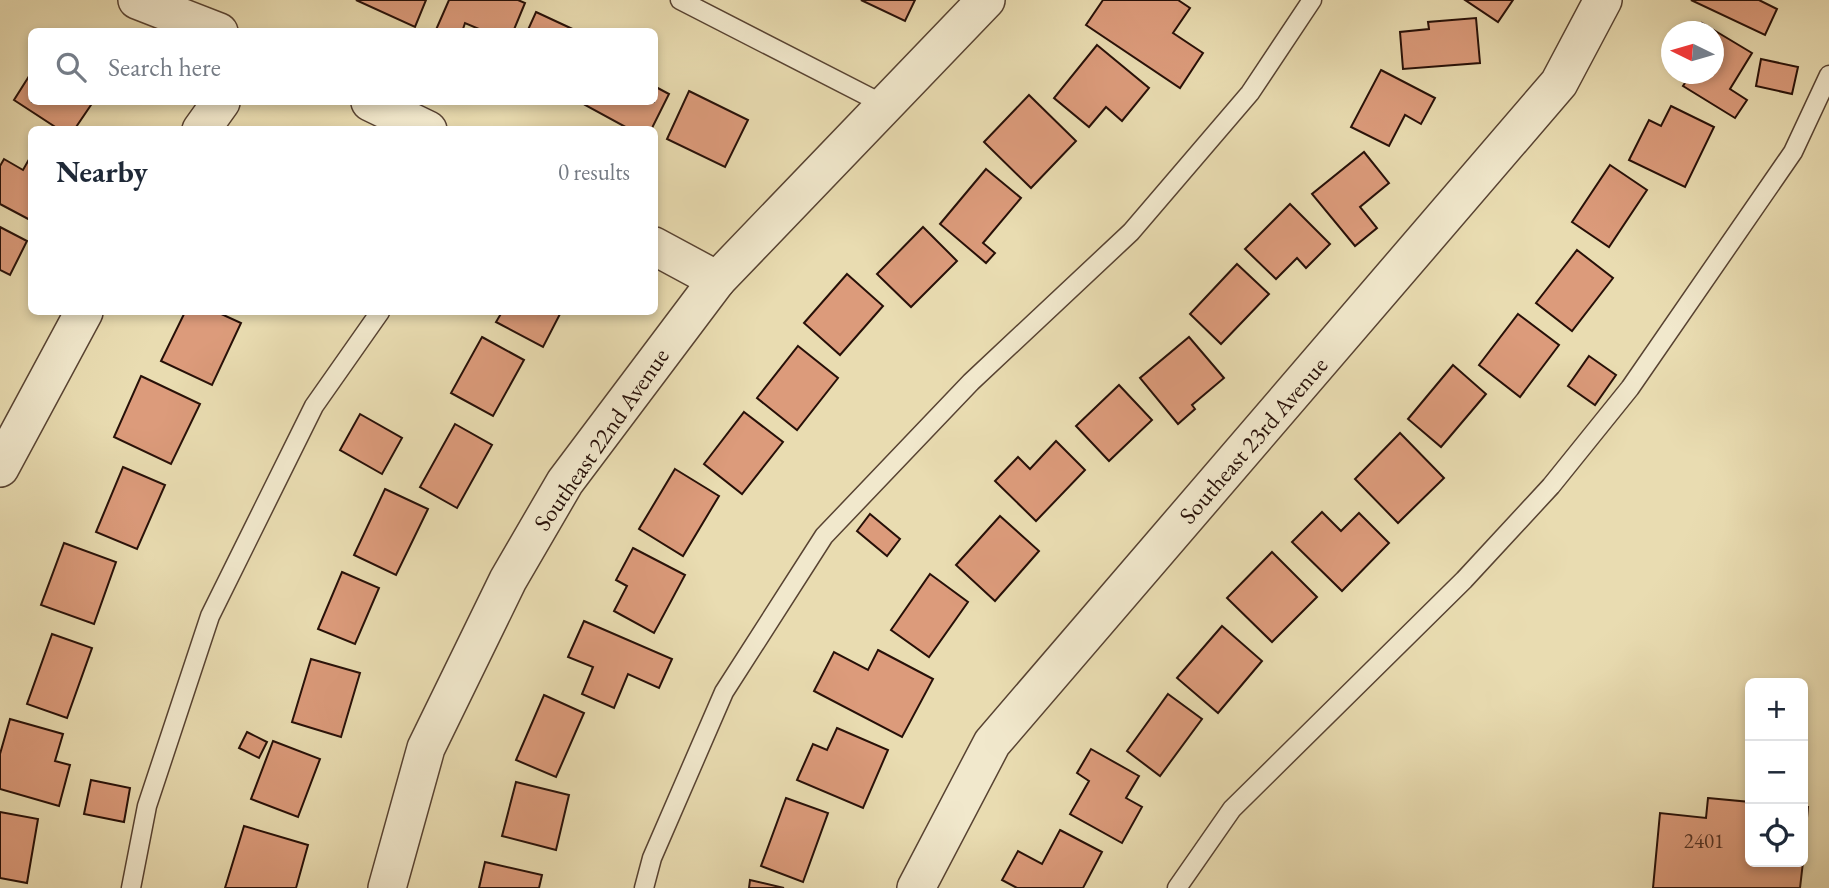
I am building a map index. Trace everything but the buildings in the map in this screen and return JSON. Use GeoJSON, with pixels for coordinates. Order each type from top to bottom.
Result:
{"type":"FeatureCollection","features":[{"type":"Feature","properties":{"kind":"street"},"geometry":{"type":"LineString","coordinates":[[138,0],[209,28]]}},
{"type":"Feature","properties":{"kind":"street","name":"Southeast 22nd Avenue"},"geometry":{"type":"LineString","coordinates":[[387,888],[426,748],[508,580],[565,482],[717,280],[986,0]]}},
{"type":"Feature","properties":{"kind":"street","name":"Southeast 23rd Avenue"},"geometry":{"type":"LineString","coordinates":[[916,888],[992,743],[1559,83],[1603,0]]}},
{"type":"Feature","properties":{"kind":"street"},"geometry":{"type":"LineString","coordinates":[[204,126],[219,105]]}},
{"type":"Feature","properties":{"kind":"street"},"geometry":{"type":"LineString","coordinates":[[376,105],[420,126]]}},
{"type":"Feature","properties":{"kind":"street"},"geometry":{"type":"LineString","coordinates":[[658,248],[717,280]]}},
{"type":"Feature","properties":{"kind":"street"},"geometry":{"type":"LineString","coordinates":[[0,468],[82,315]]}},
{"type":"Feature","properties":{"kind":"lane"},"geometry":{"type":"LineString","coordinates":[[680,0],[885,105]]}},
{"type":"Feature","properties":{"kind":"lane"},"geometry":{"type":"LineString","coordinates":[[644,888],[652,858],[724,692],[824,536],[971,383],[1131,232],[1250,93],[1312,0]]}},
{"type":"Feature","properties":{"kind":"lane"},"geometry":{"type":"LineString","coordinates":[[1177,888],[1232,809],[1464,580],[1550,486],[1630,388],[1793,152],[1829,75]]}},
{"type":"Feature","properties":{"kind":"lane"},"geometry":{"type":"LineString","coordinates":[[131,888],[148,806],[210,616],[314,406],[378,315]]}}]}
